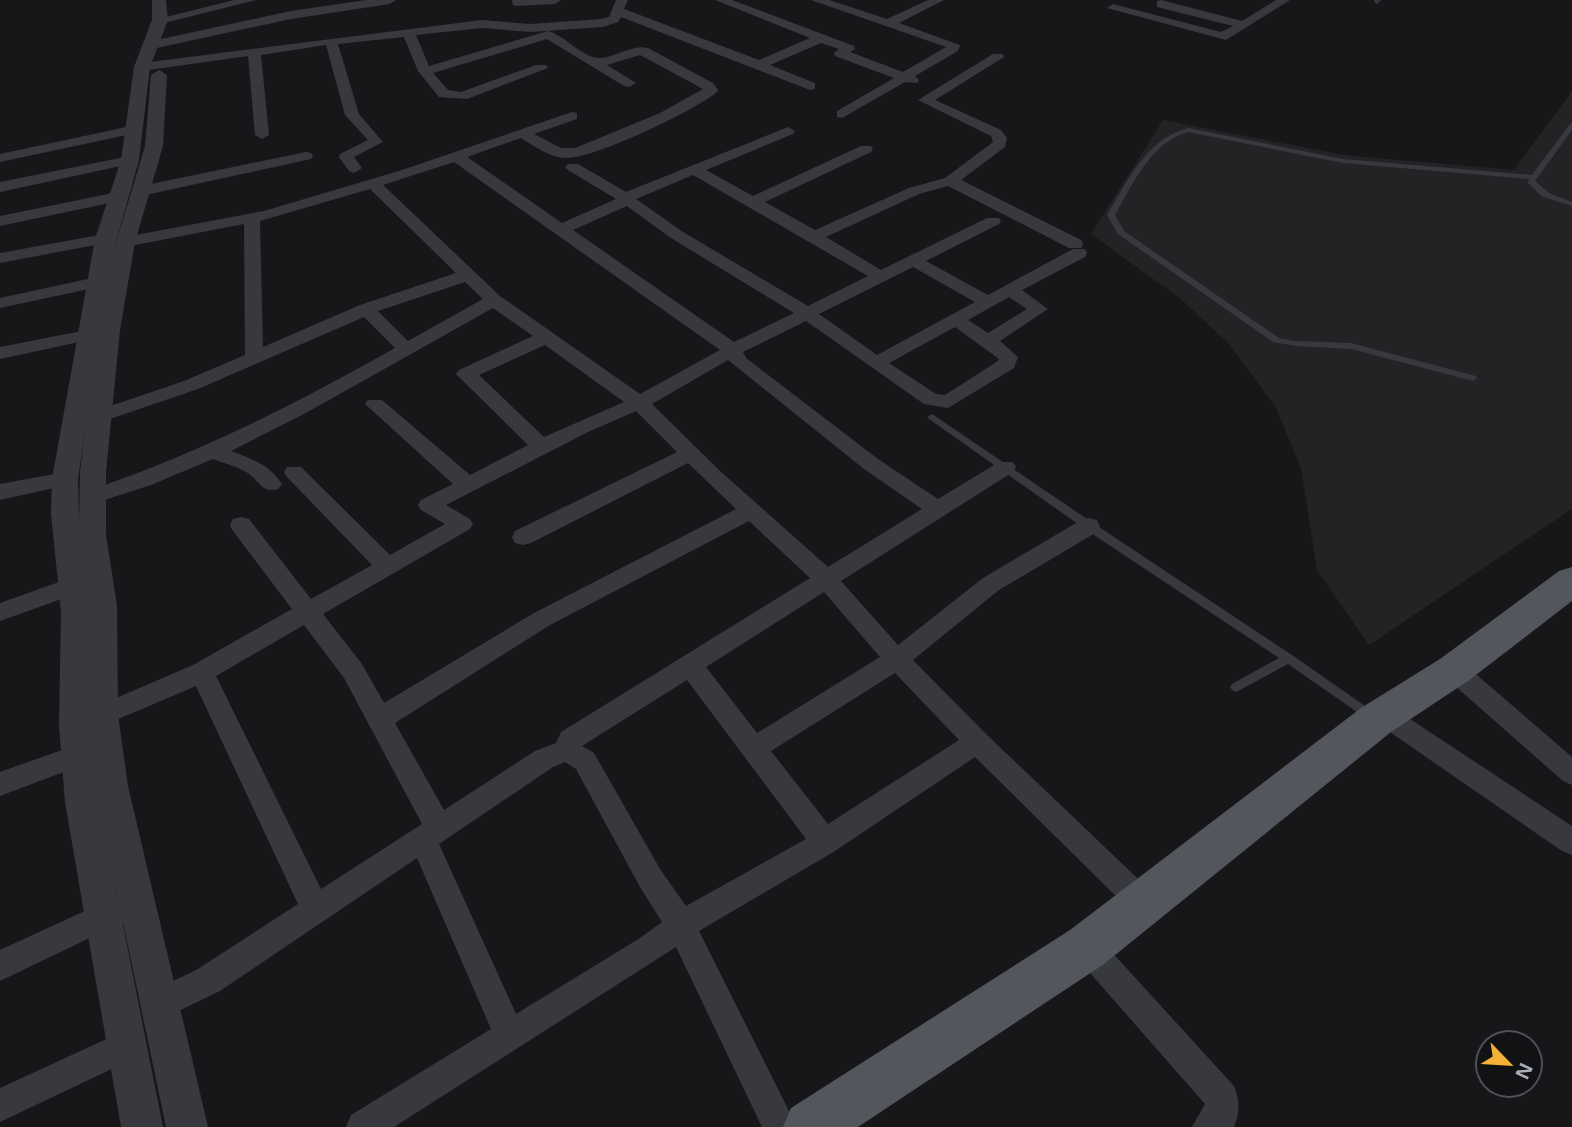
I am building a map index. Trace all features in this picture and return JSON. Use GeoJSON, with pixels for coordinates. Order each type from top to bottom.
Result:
{"type":"FeatureCollection","features":[{"type":"Feature","properties":{"kind":"main road"},"geometry":{"type":"LineString","coordinates":[[810,1127],[1087,947],[1379,717],[1454,670],[1572,581]]}},
{"type":"Feature","properties":{"kind":"street"},"geometry":{"type":"LineString","coordinates":[[129,194],[130,160],[160,20],[159,0]]}},
{"type":"Feature","properties":{"kind":"street"},"geometry":{"type":"LineString","coordinates":[[160,20],[250,0]]}},
{"type":"Feature","properties":{"kind":"street"},"geometry":{"type":"LineString","coordinates":[[151,59],[254,52],[331,41],[374,19],[390,0]]}},
{"type":"Feature","properties":{"kind":"street"},"geometry":{"type":"LineString","coordinates":[[520,27],[517,1],[555,0]]}},
{"type":"Feature","properties":{"kind":"street"},"geometry":{"type":"LineString","coordinates":[[721,0],[822,38],[904,77],[941,90]]}},
{"type":"Feature","properties":{"kind":"street"},"geometry":{"type":"LineString","coordinates":[[817,0],[954,45],[842,114]]}},
{"type":"Feature","properties":{"kind":"street"},"geometry":{"type":"LineString","coordinates":[[911,0],[934,2]]}},
{"type":"Feature","properties":{"kind":"street"},"geometry":{"type":"LineString","coordinates":[[1113,8],[1216,36],[1226,36],[1284,0]]}},
{"type":"Feature","properties":{"kind":"street"},"geometry":{"type":"LineString","coordinates":[[889,23],[934,2]]}},
{"type":"Feature","properties":{"kind":"street"},"geometry":{"type":"LineString","coordinates":[[151,59],[272,14],[346,3],[374,19],[408,32],[482,24],[530,29],[603,23],[614,19],[620,6],[810,86]]}},
{"type":"Feature","properties":{"kind":"street"},"geometry":{"type":"LineString","coordinates":[[1161,4],[1243,25]]}},
{"type":"Feature","properties":{"kind":"street"},"geometry":{"type":"LineString","coordinates":[[408,32],[425,71],[444,94],[454,97],[541,68]]}},
{"type":"Feature","properties":{"kind":"street"},"geometry":{"type":"LineString","coordinates":[[425,71],[548,35],[629,83]]}},
{"type":"Feature","properties":{"kind":"street"},"geometry":{"type":"LineString","coordinates":[[758,65],[822,38]]}},
{"type":"Feature","properties":{"kind":"street"},"geometry":{"type":"LineString","coordinates":[[331,41],[352,115],[376,142],[347,154],[346,157],[354,168]]}},
{"type":"Feature","properties":{"kind":"street"},"geometry":{"type":"LineString","coordinates":[[522,133],[558,152],[573,152],[639,128],[711,90],[639,50],[602,61],[591,61]]}},
{"type":"Feature","properties":{"kind":"street"},"geometry":{"type":"LineString","coordinates":[[254,52],[257,136],[254,167]]}},
{"type":"Feature","properties":{"kind":"street"},"geometry":{"type":"LineString","coordinates":[[814,236],[914,191],[950,181],[1000,144],[1000,138],[988,129],[925,100],[998,57]]}},
{"type":"Feature","properties":{"kind":"street"},"geometry":{"type":"LineString","coordinates":[[142,1127],[102,917],[76,756],[77,637],[64,514],[65,479],[97,282],[115,240],[129,194],[154,146],[151,59]]}},
{"type":"Feature","properties":{"kind":"street"},"geometry":{"type":"LineString","coordinates":[[0,258],[252,218],[372,183],[572,116]]}},
{"type":"Feature","properties":{"kind":"street"},"geometry":{"type":"LineString","coordinates":[[0,158],[136,129]]}},
{"type":"Feature","properties":{"kind":"street"},"geometry":{"type":"LineString","coordinates":[[562,229],[693,169],[788,131]]}},
{"type":"Feature","properties":{"kind":"street"},"geometry":{"type":"LineString","coordinates":[[753,202],[866,149]]}},
{"type":"Feature","properties":{"kind":"street"},"geometry":{"type":"LineString","coordinates":[[0,221],[306,156]]}},
{"type":"Feature","properties":{"kind":"street"},"geometry":{"type":"LineString","coordinates":[[456,156],[733,349],[738,361],[871,464],[937,509]]}},
{"type":"Feature","properties":{"kind":"street"},"geometry":{"type":"LineString","coordinates":[[0,187],[130,160]]}},
{"type":"Feature","properties":{"kind":"street"},"geometry":{"type":"LineString","coordinates":[[573,167],[677,235],[805,312],[932,400],[948,402],[1007,364],[1009,358],[957,321]]}},
{"type":"Feature","properties":{"kind":"street"},"geometry":{"type":"LineString","coordinates":[[693,169],[814,236],[881,277]]}},
{"type":"Feature","properties":{"kind":"street"},"geometry":{"type":"LineString","coordinates":[[950,181],[1077,249]]}},
{"type":"Feature","properties":{"kind":"street"},"geometry":{"type":"LineString","coordinates":[[372,183],[494,300],[639,403],[690,454],[825,578],[897,659],[977,742],[1144,904]]}},
{"type":"Feature","properties":{"kind":"street"},"geometry":{"type":"LineString","coordinates":[[252,218],[254,358]]}},
{"type":"Feature","properties":{"kind":"street"},"geometry":{"type":"LineString","coordinates":[[102,715],[202,672],[462,524],[429,505],[542,447],[639,403],[733,349],[993,221]]}},
{"type":"Feature","properties":{"kind":"street"},"geometry":{"type":"LineString","coordinates":[[115,240],[92,497],[93,535],[102,606],[102,715],[111,786],[187,1127]]}},
{"type":"Feature","properties":{"kind":"street"},"geometry":{"type":"LineString","coordinates":[[876,363],[957,321],[1077,249]]}},
{"type":"Feature","properties":{"kind":"street"},"geometry":{"type":"LineString","coordinates":[[914,261],[989,302]]}},
{"type":"Feature","properties":{"kind":"street"},"geometry":{"type":"LineString","coordinates":[[100,416],[191,385],[366,309],[468,275]]}},
{"type":"Feature","properties":{"kind":"street"},"geometry":{"type":"LineString","coordinates":[[0,303],[97,282]]}},
{"type":"Feature","properties":{"kind":"street"},"geometry":{"type":"LineString","coordinates":[[988,341],[1039,309],[1010,290]]}},
{"type":"Feature","properties":{"kind":"street"},"geometry":{"type":"LineString","coordinates":[[92,497],[146,481],[267,424],[494,300]]}},
{"type":"Feature","properties":{"kind":"street"},"geometry":{"type":"LineString","coordinates":[[366,309],[405,348]]}},
{"type":"Feature","properties":{"kind":"street"},"geometry":{"type":"LineString","coordinates":[[0,353],[87,335]]}},
{"type":"Feature","properties":{"kind":"street"},"geometry":{"type":"LineString","coordinates":[[542,447],[466,374],[546,337]]}},
{"type":"Feature","properties":{"kind":"street"},"geometry":{"type":"LineString","coordinates":[[375,404],[467,484]]}},
{"type":"Feature","properties":{"kind":"street"},"geometry":{"type":"LineString","coordinates":[[211,451],[254,467],[271,484]]}},
{"type":"Feature","properties":{"kind":"street"},"geometry":{"type":"LineString","coordinates":[[523,537],[690,454]]}},
{"type":"Feature","properties":{"kind":"street"},"geometry":{"type":"LineString","coordinates":[[567,750],[570,740],[1006,467]]}},
{"type":"Feature","properties":{"kind":"street"},"geometry":{"type":"LineString","coordinates":[[294,472],[388,567]]}},
{"type":"Feature","properties":{"kind":"street"},"geometry":{"type":"LineString","coordinates":[[0,491],[1,494],[65,479]]}},
{"type":"Feature","properties":{"kind":"street"},"geometry":{"type":"LineString","coordinates":[[381,718],[542,619],[752,510]]}},
{"type":"Feature","properties":{"kind":"street"},"geometry":{"type":"LineString","coordinates":[[241,526],[353,671],[381,718],[431,833],[509,1034]]}},
{"type":"Feature","properties":{"kind":"street"},"geometry":{"type":"LineString","coordinates":[[755,748],[897,659],[991,583],[1089,526]]}},
{"type":"Feature","properties":{"kind":"street"},"geometry":{"type":"LineString","coordinates":[[0,612],[73,586]]}},
{"type":"Feature","properties":{"kind":"street"},"geometry":{"type":"LineString","coordinates":[[689,664],[825,842]]}},
{"type":"Feature","properties":{"kind":"street"},"geometry":{"type":"LineString","coordinates":[[1454,670],[1572,772]]}},
{"type":"Feature","properties":{"kind":"street"},"geometry":{"type":"LineString","coordinates":[[202,672],[316,910]]}},
{"type":"Feature","properties":{"kind":"street"},"geometry":{"type":"LineString","coordinates":[[1379,717],[1572,842]]}},
{"type":"Feature","properties":{"kind":"street"},"geometry":{"type":"LineString","coordinates":[[363,1127],[651,948],[681,925],[825,842],[977,742]]}},
{"type":"Feature","properties":{"kind":"street"},"geometry":{"type":"LineString","coordinates":[[160,1004],[209,981],[544,758],[567,750]]}},
{"type":"Feature","properties":{"kind":"street"},"geometry":{"type":"LineString","coordinates":[[567,750],[585,761],[650,878],[681,925],[780,1127]]}},
{"type":"Feature","properties":{"kind":"street"},"geometry":{"type":"LineString","coordinates":[[0,785],[76,756]]}},
{"type":"Feature","properties":{"kind":"street"},"geometry":{"type":"LineString","coordinates":[[0,966],[135,901]]}},
{"type":"Feature","properties":{"kind":"street"},"geometry":{"type":"LineString","coordinates":[[1087,947],[1222,1098],[1222,1116],[1209,1127]]}},
{"type":"Feature","properties":{"kind":"street"},"geometry":{"type":"LineString","coordinates":[[0,1105],[126,1046]]}},
{"type":"Feature","properties":{"kind":"lane"},"geometry":{"type":"LineString","coordinates":[[1572,125],[1532,177],[1533,185],[1542,193],[1572,204]]}},
{"type":"Feature","properties":{"kind":"lane"},"geometry":{"type":"LineString","coordinates":[[1473,377],[1350,346],[1304,346],[1276,340],[1121,232],[1111,215],[1135,175],[1161,141],[1169,134],[1182,131],[1202,132],[1343,161],[1532,177]]}},
{"type":"Feature","properties":{"kind":"lane"},"geometry":{"type":"LineString","coordinates":[[932,417],[1089,526],[1379,717]]}},
{"type":"Feature","properties":{"kind":"lane"},"geometry":{"type":"LineString","coordinates":[[1236,687],[1288,658]]}},
{"type":"Feature","properties":{"kind":"shaded area"},"geometry":{"type":"Polygon","coordinates":[[[1572,91],[1572,509],[1369,645],[1317,570],[1301,468],[1276,408],[1229,344],[1182,300],[1091,234],[1163,120],[1344,155],[1514,170],[1572,91]]]}}]}
